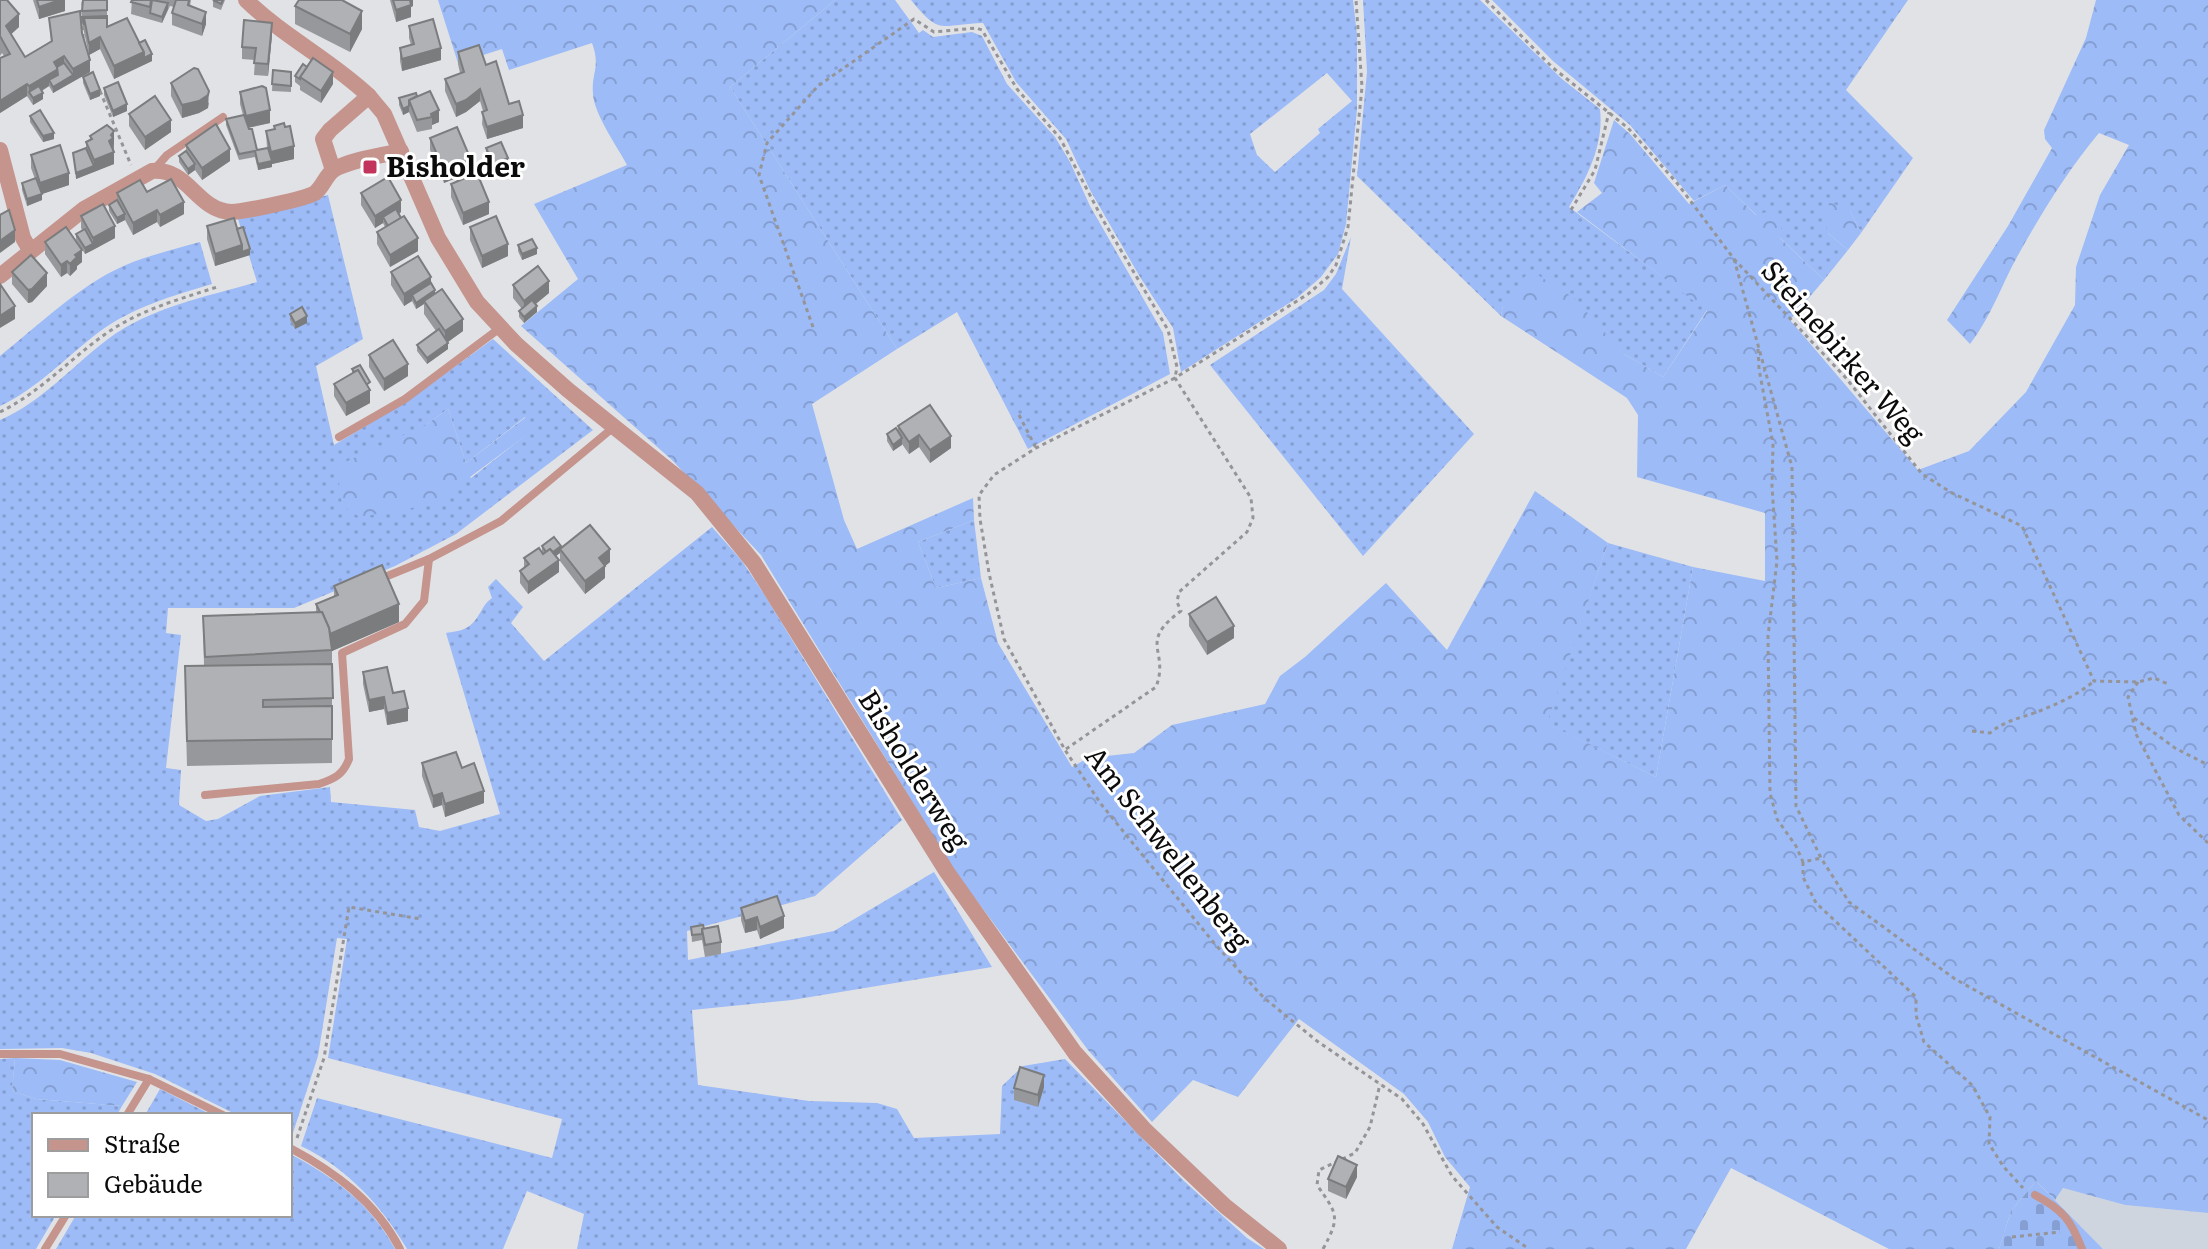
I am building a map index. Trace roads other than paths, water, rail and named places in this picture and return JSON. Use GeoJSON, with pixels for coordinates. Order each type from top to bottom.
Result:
{"type":"FeatureCollection","features":[{"type":"Feature","properties":{"kind":"street","name":"Bisholderweg"},"geometry":{"type":"LineString","coordinates":[[246,0],[279,30],[332,65],[369,96],[384,114],[438,238],[464,284],[516,344],[568,390],[697,493],[754,563],[947,872],[1075,1053],[1144,1129],[1225,1206],[1279,1249]]}},
{"type":"Feature","properties":{"kind":"street"},"geometry":{"type":"LineString","coordinates":[[333,170],[323,147],[323,139],[369,96]]}},
{"type":"Feature","properties":{"kind":"street"},"geometry":{"type":"LineString","coordinates":[[0,150],[23,238],[30,250]]}},
{"type":"Feature","properties":{"kind":"street"},"geometry":{"type":"LineString","coordinates":[[0,276],[84,209],[145,175],[164,170],[188,183],[204,203],[218,210],[247,211],[315,193],[333,170],[401,151]]}},
{"type":"Feature","properties":{"kind":"lane"},"geometry":{"type":"LineString","coordinates":[[145,175],[167,155],[223,117]]}},
{"type":"Feature","properties":{"kind":"lane"},"geometry":{"type":"LineString","coordinates":[[339,437],[405,399],[500,328]]}},
{"type":"Feature","properties":{"kind":"lane"},"geometry":{"type":"LineString","coordinates":[[376,580],[429,559],[501,521],[615,426]]}},
{"type":"Feature","properties":{"kind":"lane"},"geometry":{"type":"LineString","coordinates":[[205,795],[319,784],[332,780],[344,771],[349,759],[342,653],[405,624],[424,601],[429,559]]}},
{"type":"Feature","properties":{"kind":"lane"},"geometry":{"type":"LineString","coordinates":[[0,1054],[60,1054],[149,1079],[219,1113]]}},
{"type":"Feature","properties":{"kind":"lane"},"geometry":{"type":"LineString","coordinates":[[128,1113],[149,1079]]}},
{"type":"Feature","properties":{"kind":"lane"},"geometry":{"type":"LineString","coordinates":[[292,1149],[359,1194],[387,1226],[400,1249]]}},
{"type":"Feature","properties":{"kind":"lane"},"geometry":{"type":"LineString","coordinates":[[2035,1195],[2054,1205],[2067,1217],[2082,1249]]}},
{"type":"Feature","properties":{"kind":"lane"},"geometry":{"type":"LineString","coordinates":[[45,1249],[65,1217]]}},
{"type":"Feature","properties":{"kind":"place","name":"Bisholder"},"geometry":{"type":"Point","coordinates":[370,167]}}]}
